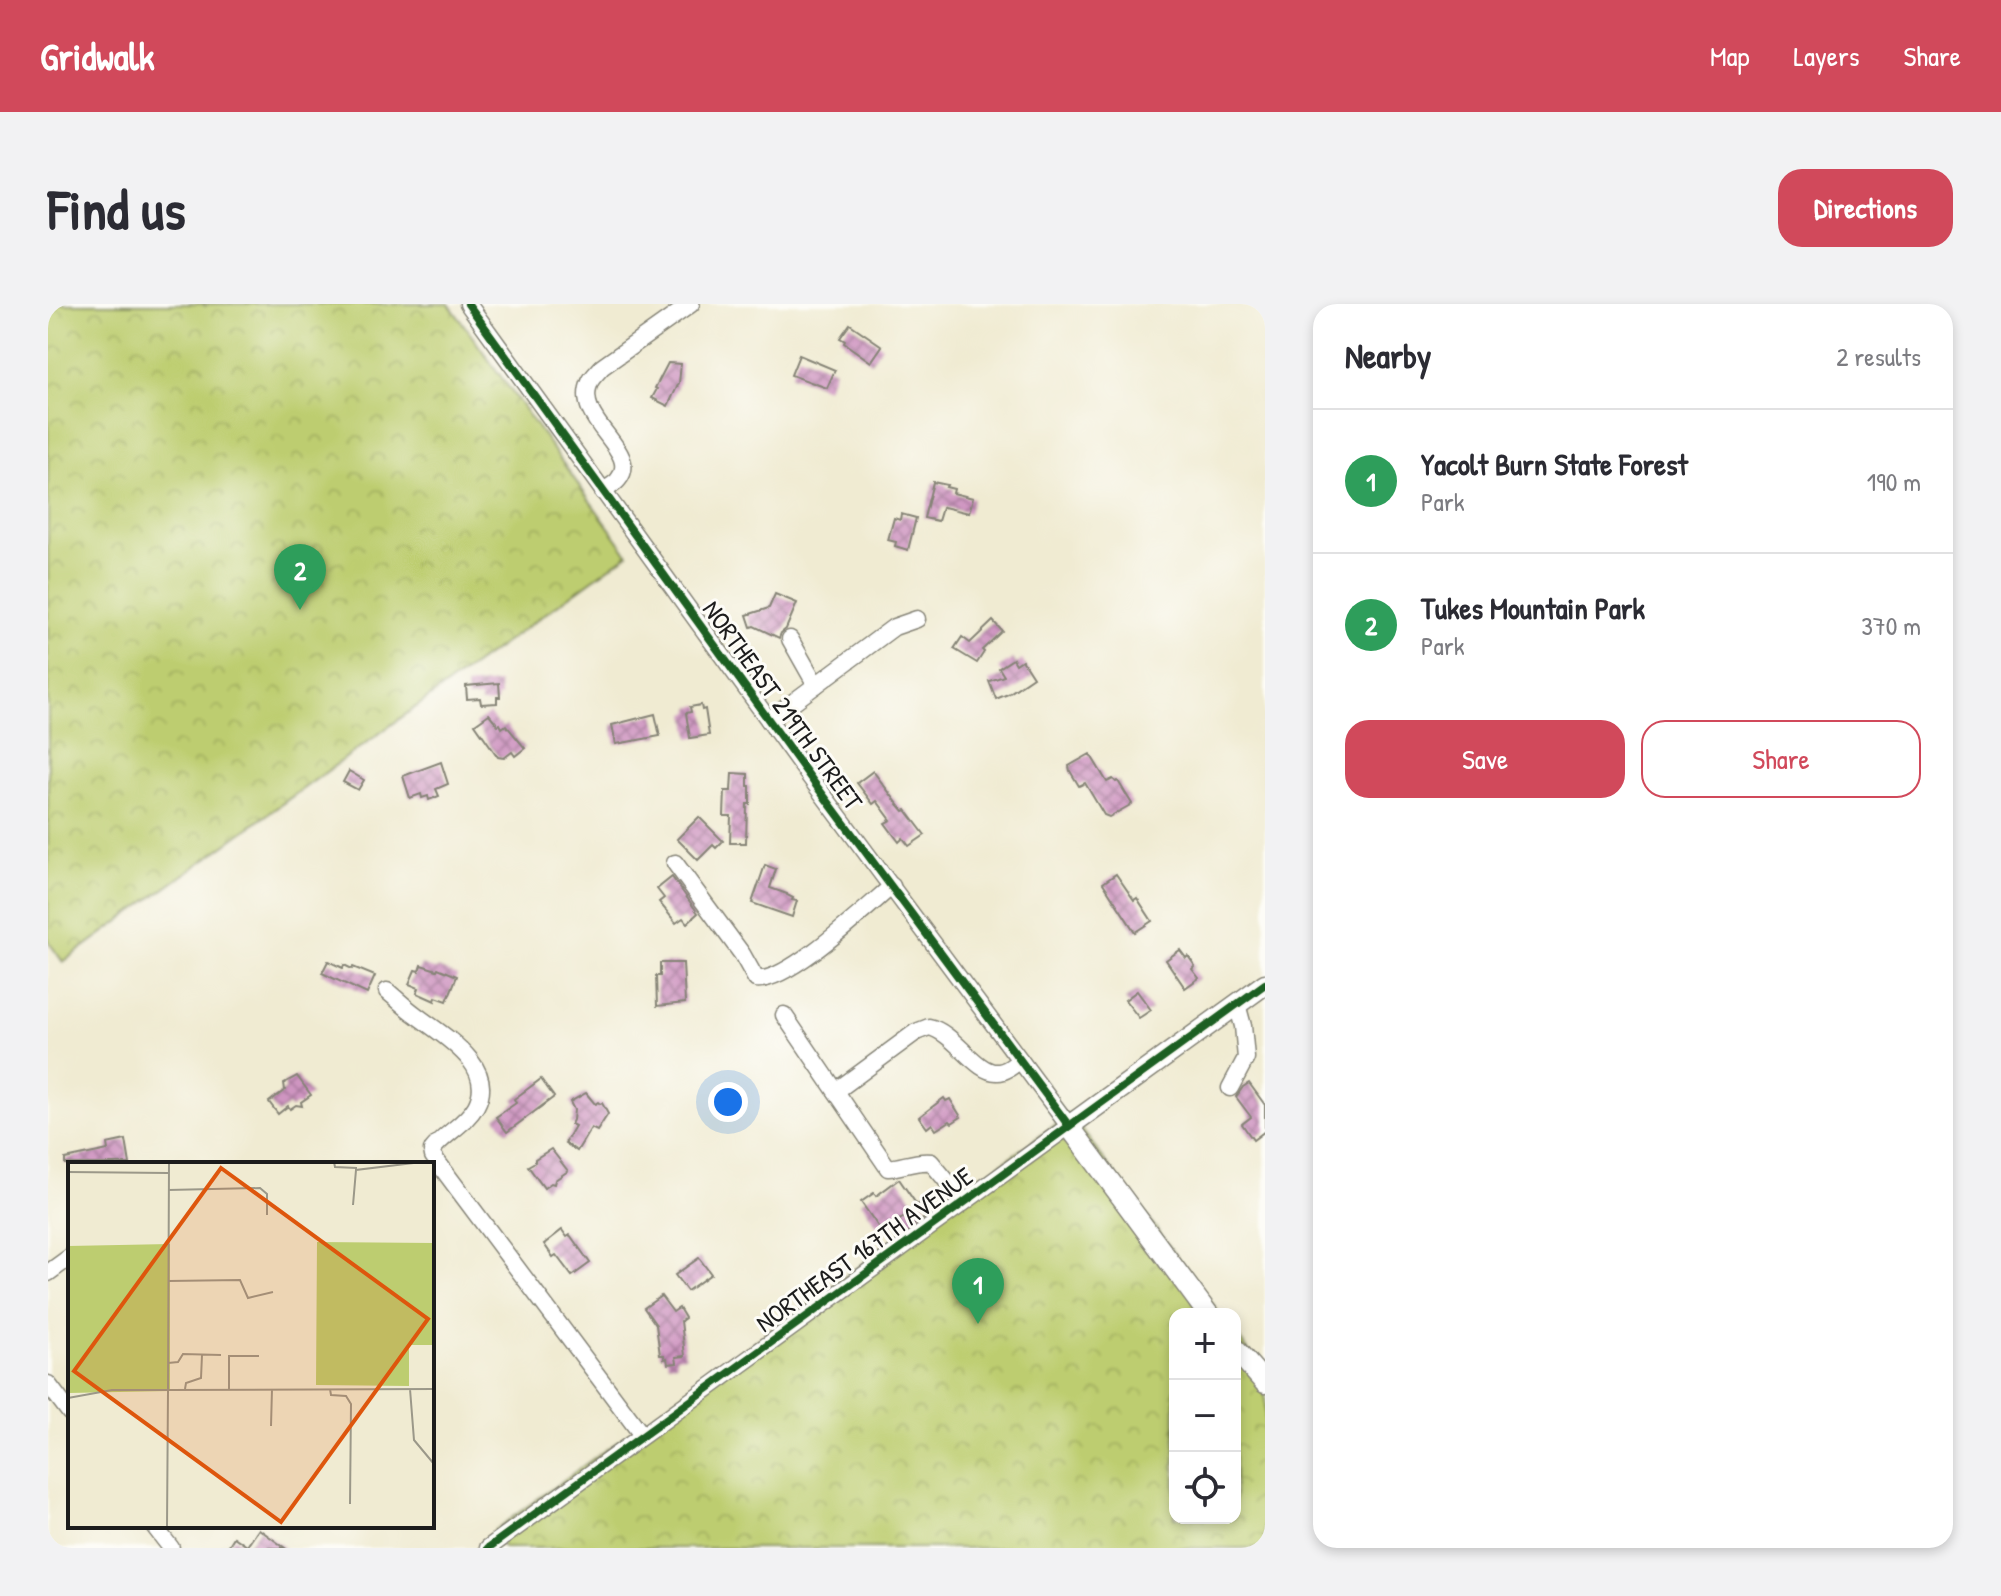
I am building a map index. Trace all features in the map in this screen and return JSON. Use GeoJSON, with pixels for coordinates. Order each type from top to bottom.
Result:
{"type":"FeatureCollection","features":[{"type":"Feature","properties":{"kind":"main road","name":"NORTHEAST 167TH AVENUE"},"geometry":{"type":"LineString","coordinates":[[1069,1126],[1265,984]]}},
{"type":"Feature","properties":{"kind":"main road","name":"NORTHEAST 219TH STREET"},"geometry":{"type":"LineString","coordinates":[[1069,1126],[1204,1308]]}},
{"type":"Feature","properties":{"kind":"main road"},"geometry":{"type":"LineString","coordinates":[[1241,1356],[1265,1383]]}},
{"type":"Feature","properties":{"kind":"street","name":"NORTHEAST 219TH STREET"},"geometry":{"type":"LineString","coordinates":[[468,304],[769,720],[1069,1126]]}},
{"type":"Feature","properties":{"kind":"street"},"geometry":{"type":"LineString","coordinates":[[603,492],[620,479],[624,467],[621,454],[588,407],[586,394],[590,380],[602,367],[691,304]]}},
{"type":"Feature","properties":{"kind":"street"},"geometry":{"type":"LineString","coordinates":[[769,720],[894,627],[917,619]]}},
{"type":"Feature","properties":{"kind":"street"},"geometry":{"type":"LineString","coordinates":[[790,639],[816,685]]}},
{"type":"Feature","properties":{"kind":"street"},"geometry":{"type":"LineString","coordinates":[[675,863],[742,954],[756,979],[764,980],[801,961],[892,886]]}},
{"type":"Feature","properties":{"kind":"street"},"geometry":{"type":"LineString","coordinates":[[387,991],[455,1044],[478,1072],[481,1085],[479,1100],[462,1122],[439,1140],[432,1150],[438,1165],[642,1435]]}},
{"type":"Feature","properties":{"kind":"street"},"geometry":{"type":"LineString","coordinates":[[1230,1088],[1246,1058],[1237,1004]]}},
{"type":"Feature","properties":{"kind":"street"},"geometry":{"type":"LineString","coordinates":[[784,1015],[888,1168],[931,1162],[964,1202]]}},
{"type":"Feature","properties":{"kind":"street"},"geometry":{"type":"LineString","coordinates":[[836,1091],[916,1032],[929,1027],[945,1033],[989,1071],[1002,1071],[1020,1060]]}},
{"type":"Feature","properties":{"kind":"street","name":"NORTHEAST 167TH AVENUE"},"geometry":{"type":"LineString","coordinates":[[488,1548],[506,1539],[642,1435],[1069,1126]]}},
{"type":"Feature","properties":{"kind":"street"},"geometry":{"type":"LineString","coordinates":[[48,1273],[68,1258]]}},
{"type":"Feature","properties":{"kind":"street"},"geometry":{"type":"LineString","coordinates":[[48,1384],[68,1410]]}},
{"type":"Feature","properties":{"kind":"street"},"geometry":{"type":"LineString","coordinates":[[156,1528],[171,1548]]}},
{"type":"Feature","properties":{"kind":"green space"},"geometry":{"type":"Polygon","coordinates":[[[48,304],[449,304],[628,554],[63,962],[48,941],[48,304]]]}},
{"type":"Feature","properties":{"kind":"green space"},"geometry":{"type":"Polygon","coordinates":[[[1070,1114],[1216,1308],[1169,1308],[1169,1524],[1241,1524],[1241,1341],[1265,1373],[1265,1548],[504,1548],[492,1532],[1070,1114]]]}},
{"type":"Feature","properties":{"kind":"building"},"geometry":{"type":"Polygon","coordinates":[[[850,324],[882,346],[871,362],[840,338],[850,324]]]}},
{"type":"Feature","properties":{"kind":"building"},"geometry":{"type":"Polygon","coordinates":[[[799,355],[835,370],[827,388],[791,375],[799,355]]]}},
{"type":"Feature","properties":{"kind":"building"},"geometry":{"type":"Polygon","coordinates":[[[668,363],[681,364],[679,383],[668,406],[652,398],[668,363]]]}},
{"type":"Feature","properties":{"kind":"building"},"geometry":{"type":"Polygon","coordinates":[[[933,482],[947,485],[954,489],[953,493],[973,498],[969,513],[944,507],[938,521],[924,518],[933,482]]]}},
{"type":"Feature","properties":{"kind":"building"},"geometry":{"type":"Polygon","coordinates":[[[901,514],[916,518],[908,550],[888,540],[894,518],[900,520],[901,514]]]}},
{"type":"Feature","properties":{"kind":"building"},"geometry":{"type":"Polygon","coordinates":[[[775,594],[797,603],[779,638],[751,627],[747,615],[769,608],[775,594]]]}},
{"type":"Feature","properties":{"kind":"building"},"geometry":{"type":"Polygon","coordinates":[[[993,621],[1002,631],[982,650],[984,652],[977,663],[954,649],[962,637],[970,643],[993,621]]]}},
{"type":"Feature","properties":{"kind":"building"},"geometry":{"type":"Polygon","coordinates":[[[1013,659],[1016,664],[1022,660],[1033,677],[996,699],[989,681],[1004,676],[999,668],[1013,659]]]}},
{"type":"Feature","properties":{"kind":"building"},"geometry":{"type":"Polygon","coordinates":[[[499,683],[497,703],[481,704],[480,698],[467,699],[466,686],[499,683]]]}},
{"type":"Feature","properties":{"kind":"building"},"geometry":{"type":"Polygon","coordinates":[[[701,705],[702,710],[705,709],[709,735],[690,738],[686,713],[691,712],[690,707],[701,705]]]}},
{"type":"Feature","properties":{"kind":"building"},"geometry":{"type":"Polygon","coordinates":[[[489,714],[502,728],[506,725],[525,748],[515,756],[512,752],[504,758],[498,757],[475,724],[489,714]]]}},
{"type":"Feature","properties":{"kind":"building"},"geometry":{"type":"Polygon","coordinates":[[[655,714],[660,736],[616,744],[612,725],[655,714]]]}},
{"type":"Feature","properties":{"kind":"building"},"geometry":{"type":"Polygon","coordinates":[[[1090,754],[1107,782],[1113,779],[1118,781],[1132,804],[1109,817],[1104,815],[1085,783],[1079,786],[1070,771],[1069,766],[1090,754]]]}},
{"type":"Feature","properties":{"kind":"building"},"geometry":{"type":"Polygon","coordinates":[[[441,762],[448,784],[436,789],[439,796],[429,800],[428,796],[422,798],[421,794],[410,798],[403,776],[441,762]]]}},
{"type":"Feature","properties":{"kind":"building"},"geometry":{"type":"Polygon","coordinates":[[[349,771],[364,780],[358,790],[343,782],[349,771]]]}},
{"type":"Feature","properties":{"kind":"building"},"geometry":{"type":"Polygon","coordinates":[[[873,771],[925,835],[909,846],[903,838],[899,842],[885,823],[891,820],[877,801],[873,804],[857,783],[873,771]]]}},
{"type":"Feature","properties":{"kind":"building"},"geometry":{"type":"Polygon","coordinates":[[[732,773],[748,774],[750,804],[747,804],[746,843],[730,843],[731,816],[724,816],[725,791],[731,791],[732,773]]]}},
{"type":"Feature","properties":{"kind":"building"},"geometry":{"type":"Polygon","coordinates":[[[699,817],[723,841],[716,848],[713,845],[698,860],[677,839],[699,817]]]}},
{"type":"Feature","properties":{"kind":"building"},"geometry":{"type":"Polygon","coordinates":[[[765,865],[776,869],[770,888],[797,901],[792,917],[752,903],[765,865]]]}},
{"type":"Feature","properties":{"kind":"building"},"geometry":{"type":"Polygon","coordinates":[[[1116,874],[1152,921],[1135,932],[1103,883],[1116,874]]]}},
{"type":"Feature","properties":{"kind":"building"},"geometry":{"type":"Polygon","coordinates":[[[672,877],[698,913],[687,923],[683,918],[676,923],[659,902],[664,898],[657,889],[672,877]]]}},
{"type":"Feature","properties":{"kind":"building"},"geometry":{"type":"Polygon","coordinates":[[[1180,950],[1195,966],[1192,969],[1199,978],[1185,988],[1166,960],[1180,950]]]}},
{"type":"Feature","properties":{"kind":"building"},"geometry":{"type":"Polygon","coordinates":[[[328,961],[375,976],[367,994],[322,973],[328,961]]]}},
{"type":"Feature","properties":{"kind":"building"},"geometry":{"type":"Polygon","coordinates":[[[660,963],[683,963],[685,1003],[657,1006],[656,976],[660,976],[660,963]]]}},
{"type":"Feature","properties":{"kind":"building"},"geometry":{"type":"Polygon","coordinates":[[[421,965],[457,976],[447,1001],[436,997],[435,1001],[417,993],[419,988],[409,984],[415,970],[419,971],[421,965]]]}},
{"type":"Feature","properties":{"kind":"building"},"geometry":{"type":"Polygon","coordinates":[[[1137,991],[1151,1010],[1139,1018],[1125,1000],[1137,991]]]}},
{"type":"Feature","properties":{"kind":"building"},"geometry":{"type":"Polygon","coordinates":[[[297,1076],[311,1095],[301,1102],[302,1106],[296,1105],[290,1109],[288,1106],[278,1114],[269,1102],[285,1090],[284,1083],[297,1076]]]}},
{"type":"Feature","properties":{"kind":"building"},"geometry":{"type":"Polygon","coordinates":[[[541,1079],[554,1097],[507,1132],[496,1117],[541,1079]]]}},
{"type":"Feature","properties":{"kind":"building"},"geometry":{"type":"Polygon","coordinates":[[[1249,1083],[1265,1105],[1265,1131],[1253,1140],[1242,1124],[1251,1117],[1236,1097],[1249,1083]]]}},
{"type":"Feature","properties":{"kind":"building"},"geometry":{"type":"Polygon","coordinates":[[[586,1093],[595,1104],[602,1103],[608,1114],[597,1131],[591,1128],[577,1151],[565,1143],[575,1126],[571,1124],[574,1110],[570,1102],[586,1093]]]}},
{"type":"Feature","properties":{"kind":"building"},"geometry":{"type":"Polygon","coordinates":[[[944,1098],[946,1101],[950,1099],[961,1117],[936,1130],[932,1124],[927,1128],[919,1117],[944,1098]]]}},
{"type":"Feature","properties":{"kind":"building"},"geometry":{"type":"Polygon","coordinates":[[[126,1140],[130,1162],[65,1164],[65,1159],[108,1150],[107,1144],[126,1140]]]}},
{"type":"Feature","properties":{"kind":"building"},"geometry":{"type":"Polygon","coordinates":[[[551,1149],[568,1171],[554,1184],[544,1188],[528,1166],[551,1149]]]}},
{"type":"Feature","properties":{"kind":"building"},"geometry":{"type":"Polygon","coordinates":[[[899,1179],[917,1205],[923,1201],[929,1210],[923,1213],[926,1217],[911,1227],[904,1217],[882,1232],[861,1202],[874,1193],[876,1196],[899,1179]]]}},
{"type":"Feature","properties":{"kind":"building"},"geometry":{"type":"Polygon","coordinates":[[[562,1230],[567,1237],[570,1235],[590,1263],[572,1276],[544,1244],[562,1230]]]}},
{"type":"Feature","properties":{"kind":"building"},"geometry":{"type":"Polygon","coordinates":[[[699,1258],[711,1274],[687,1291],[675,1275],[699,1258]]]}},
{"type":"Feature","properties":{"kind":"building"},"geometry":{"type":"Polygon","coordinates":[[[661,1296],[673,1312],[679,1308],[685,1318],[681,1321],[685,1356],[676,1357],[677,1363],[668,1364],[667,1358],[660,1355],[656,1325],[644,1308],[661,1296]]]}},
{"type":"Feature","properties":{"kind":"building"},"geometry":{"type":"Polygon","coordinates":[[[259,1529],[285,1548],[227,1548],[234,1537],[247,1546],[259,1529]]]}},
{"type":"Feature","properties":{"kind":"cycle path"},"geometry":{"type":"LineString","coordinates":[[468,304],[815,784],[1069,1126]]}},
{"type":"Feature","properties":{"kind":"cycle path"},"geometry":{"type":"LineString","coordinates":[[488,1548],[1265,984]]}},
{"type":"Feature","properties":{"kind":"place","name":"Tukes Mountain Park"},"geometry":{"type":"Point","coordinates":[300,610]}},
{"type":"Feature","properties":{"kind":"place","name":"Yacolt Burn State Forest"},"geometry":{"type":"Point","coordinates":[978,1324]}}]}
